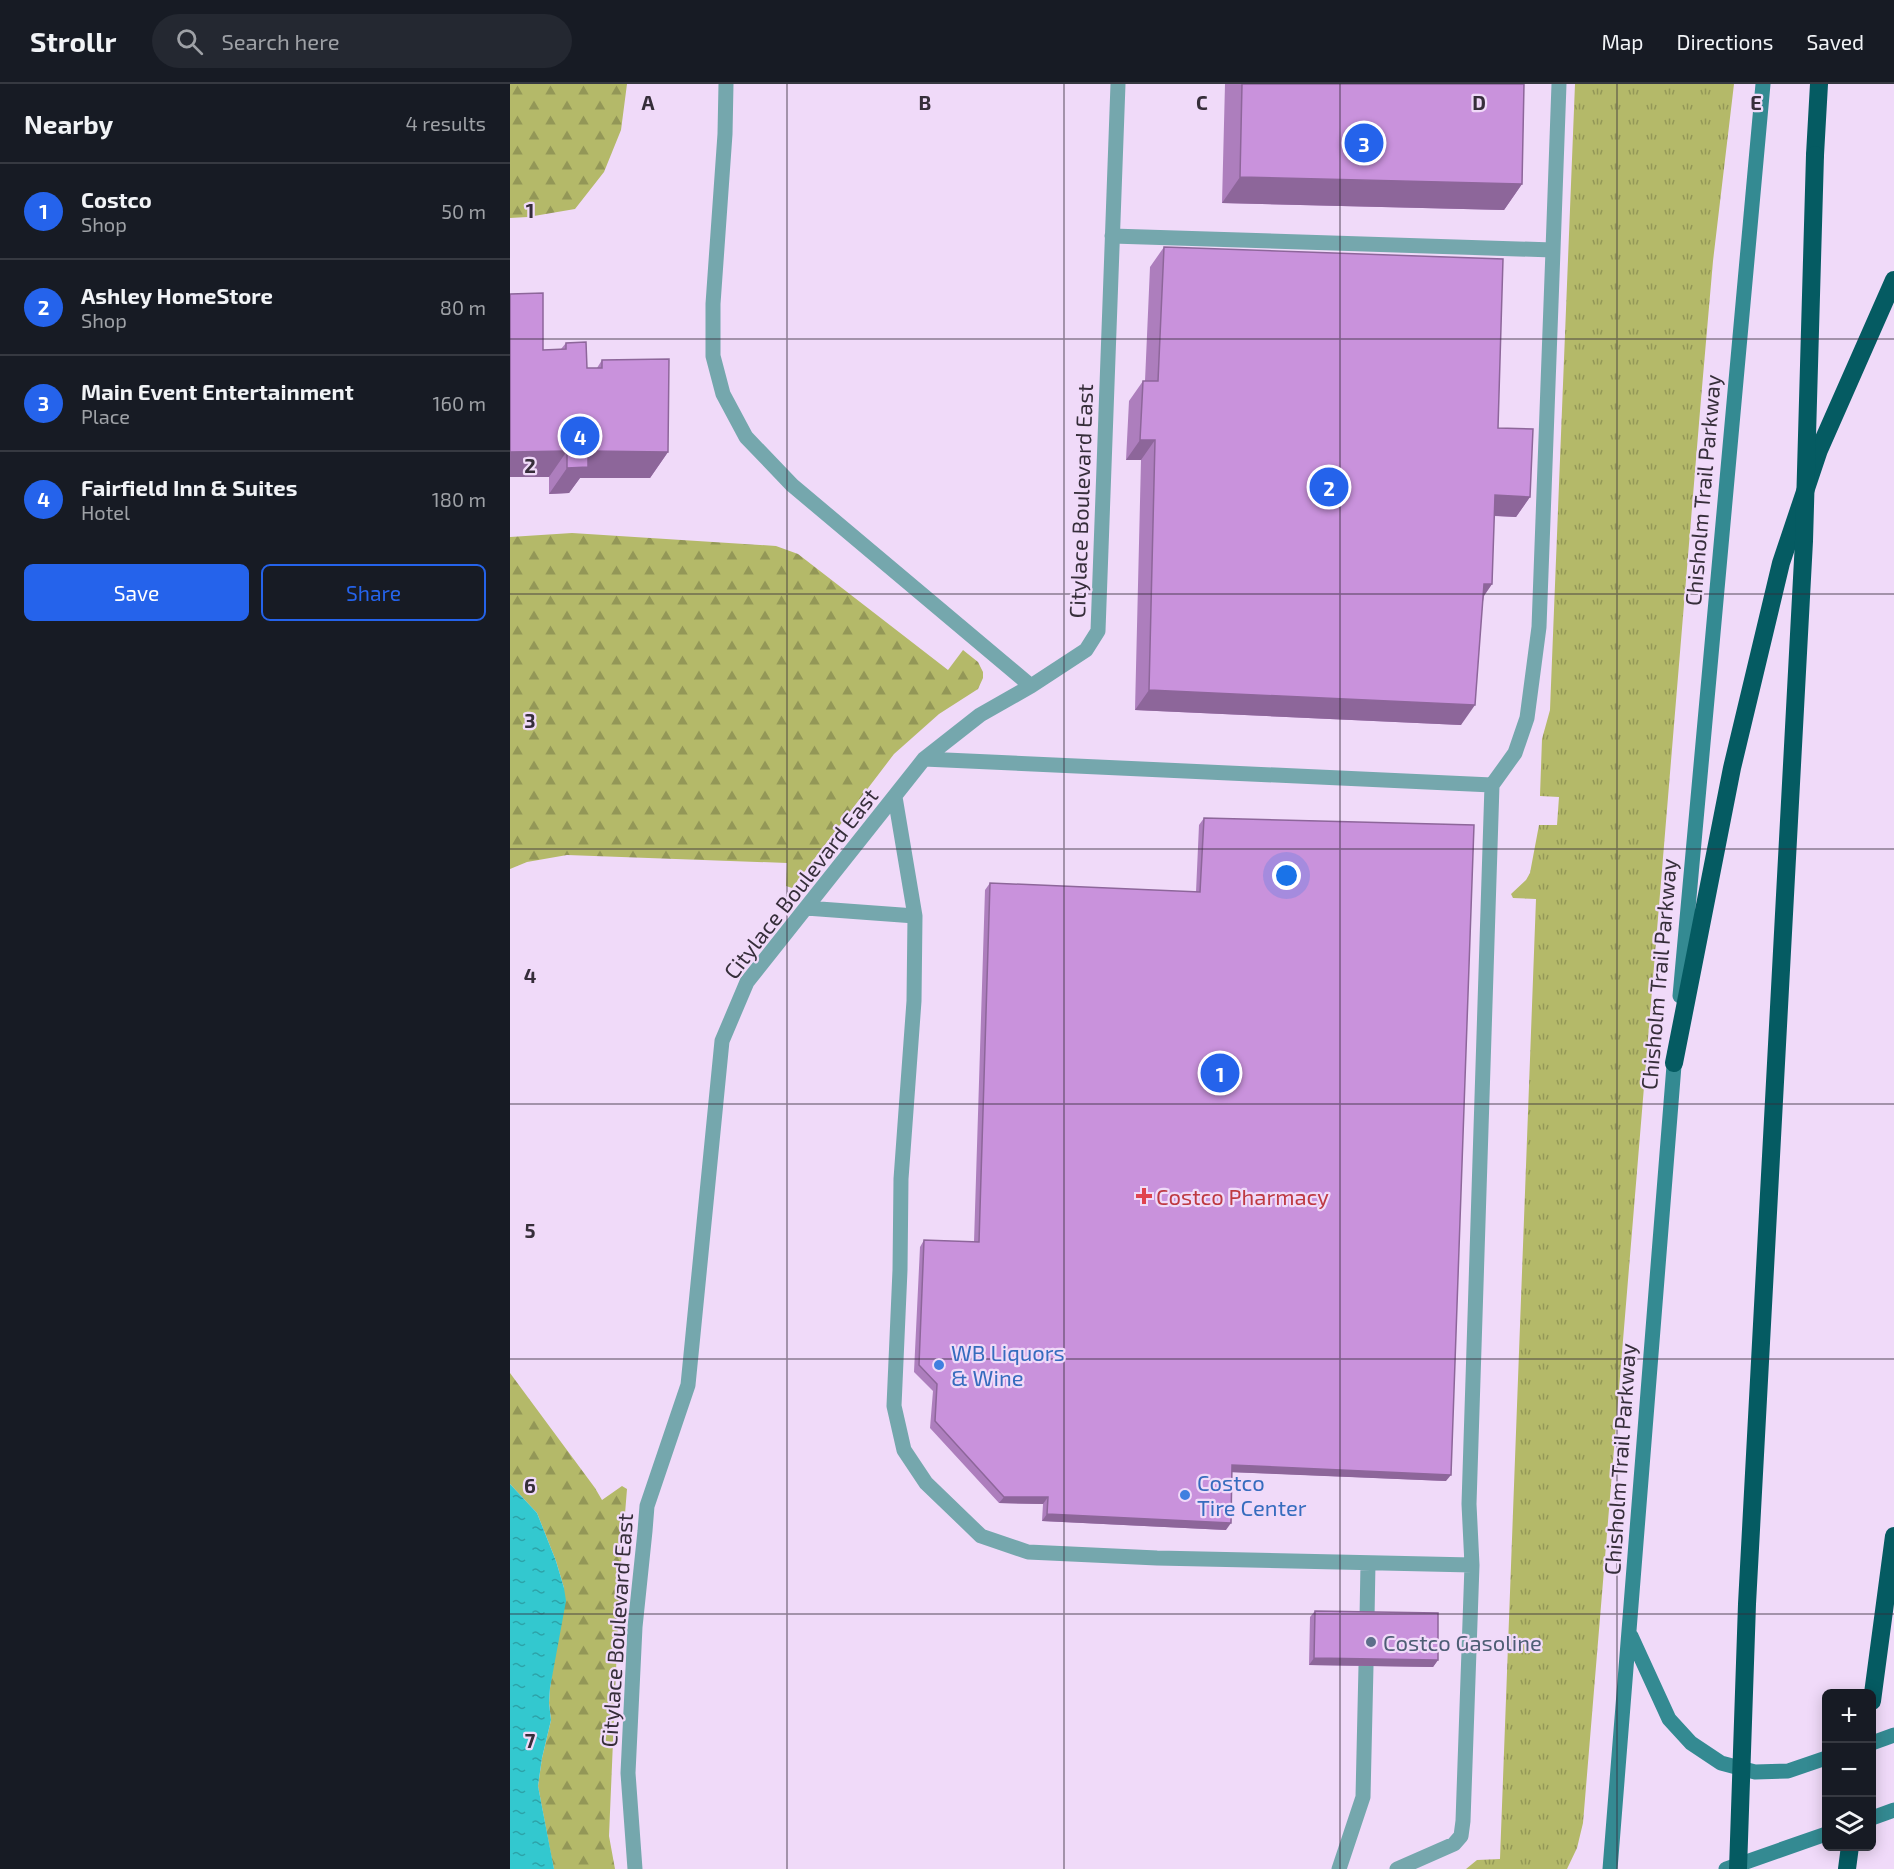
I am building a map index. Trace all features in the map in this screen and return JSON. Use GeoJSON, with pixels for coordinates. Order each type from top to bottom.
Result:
{"type":"FeatureCollection","features":[{"type":"Feature","properties":{"kind":"highway"},"geometry":{"type":"LineString","coordinates":[[1738,1869],[1747,1604],[1804,541],[1815,155],[1820,84]]}},
{"type":"Feature","properties":{"kind":"highway"},"geometry":{"type":"LineString","coordinates":[[1674,1063],[1732,768],[1781,563],[1819,450],[1894,280]]}},
{"type":"Feature","properties":{"kind":"highway"},"geometry":{"type":"LineString","coordinates":[[1873,1689],[1894,1536]]}},
{"type":"Feature","properties":{"kind":"highway"},"geometry":{"type":"LineString","coordinates":[[1847,1869],[1849,1851]]}},
{"type":"Feature","properties":{"kind":"main road","name":"Chisholm Trail Parkway"},"geometry":{"type":"LineString","coordinates":[[1610,1869],[1674,1063],[1763,84]]}},
{"type":"Feature","properties":{"kind":"main road"},"geometry":{"type":"LineString","coordinates":[[1630,1633],[1669,1719],[1691,1743],[1721,1763],[1755,1772],[1788,1771],[1822,1760]]}},
{"type":"Feature","properties":{"kind":"main road"},"geometry":{"type":"LineString","coordinates":[[1876,1742],[1894,1735]]}},
{"type":"Feature","properties":{"kind":"main road"},"geometry":{"type":"LineString","coordinates":[[1876,1817],[1894,1810]]}},
{"type":"Feature","properties":{"kind":"main road"},"geometry":{"type":"LineString","coordinates":[[1726,1869],[1822,1836]]}},
{"type":"Feature","properties":{"kind":"lane"},"geometry":{"type":"LineString","coordinates":[[726,84],[725,134],[712,304],[713,356],[723,394],[746,436],[792,485],[1031,686]]}},
{"type":"Feature","properties":{"kind":"lane","name":"Citylace Boulevard East"},"geometry":{"type":"LineString","coordinates":[[635,1869],[628,1773],[635,1627],[646,1515],[664,1453],[688,1385],[722,1041],[747,982],[924,759],[980,715],[1031,686],[1086,650],[1098,631],[1118,84]]}},
{"type":"Feature","properties":{"kind":"lane"},"geometry":{"type":"LineString","coordinates":[[1397,1869],[1454,1844],[1461,1836],[1463,1821],[1472,1565],[1469,1504],[1492,785],[1515,753],[1527,718],[1539,627],[1559,84]]}},
{"type":"Feature","properties":{"kind":"lane"},"geometry":{"type":"LineString","coordinates":[[1112,236],[1553,250]]}},
{"type":"Feature","properties":{"kind":"lane"},"geometry":{"type":"LineString","coordinates":[[924,759],[1492,785]]}},
{"type":"Feature","properties":{"kind":"lane"},"geometry":{"type":"LineString","coordinates":[[895,797],[915,916],[914,1001],[901,1179],[894,1406],[904,1450],[926,1484],[981,1536],[1028,1552],[1168,1558],[1472,1565]]}},
{"type":"Feature","properties":{"kind":"lane"},"geometry":{"type":"LineString","coordinates":[[806,908],[915,916]]}},
{"type":"Feature","properties":{"kind":"lane"},"geometry":{"type":"LineString","coordinates":[[1367,1618],[1368,1563]]}},
{"type":"Feature","properties":{"kind":"lane"},"geometry":{"type":"LineString","coordinates":[[1339,1869],[1363,1797],[1366,1666]]}},
{"type":"Feature","properties":{"kind":"green space"},"geometry":{"type":"Polygon","coordinates":[[[510,84],[627,84],[621,130],[604,172],[575,209],[510,218],[510,84]]]}},
{"type":"Feature","properties":{"kind":"green space"},"geometry":{"type":"Polygon","coordinates":[[[1575,84],[1734,84],[1713,261],[1701,399],[1583,1823],[1577,1848],[1567,1869],[1466,1869],[1477,1860],[1500,1859],[1536,899],[1513,898],[1511,894],[1530,873],[1539,825],[1557,825],[1559,797],[1540,796],[1542,739],[1550,710],[1575,84]]]}},
{"type":"Feature","properties":{"kind":"green space"},"geometry":{"type":"Polygon","coordinates":[[[572,533],[776,546],[798,554],[948,670],[963,650],[978,662],[983,678],[978,689],[939,714],[894,754],[792,888],[786,886],[787,863],[567,855],[527,862],[510,869],[510,537],[572,533]]]}},
{"type":"Feature","properties":{"kind":"green space"},"geometry":{"type":"Polygon","coordinates":[[[510,1373],[602,1500],[622,1486],[627,1489],[620,1576],[609,1836],[615,1869],[554,1869],[552,1860],[538,1786],[551,1720],[550,1688],[564,1588],[537,1513],[510,1484],[510,1373]]]}},
{"type":"Feature","properties":{"kind":"water"},"geometry":{"type":"Polygon","coordinates":[[[510,1484],[537,1513],[556,1561],[566,1601],[550,1688],[551,1720],[538,1786],[554,1869],[510,1869],[510,1484]]]}},
{"type":"Feature","properties":{"kind":"building"},"geometry":{"type":"Polygon","coordinates":[[[1242,84],[1524,84],[1522,184],[1240,177],[1242,84]]]}},
{"type":"Feature","properties":{"kind":"building"},"geometry":{"type":"Polygon","coordinates":[[[1164,247],[1503,259],[1498,428],[1533,429],[1530,497],[1495,495],[1492,584],[1484,584],[1475,705],[1149,690],[1155,440],[1140,440],[1143,381],[1158,381],[1164,247]]]}},
{"type":"Feature","properties":{"kind":"building"},"geometry":{"type":"Polygon","coordinates":[[[543,293],[543,350],[566,349],[566,343],[586,342],[587,368],[602,368],[602,360],[669,359],[668,452],[588,451],[588,467],[567,468],[567,451],[510,452],[510,294],[543,293]]]}},
{"type":"Feature","properties":{"kind":"building"},"geometry":{"type":"Polygon","coordinates":[[[1204,818],[1474,825],[1451,1475],[1232,1465],[1231,1523],[1047,1514],[1048,1497],[1004,1497],[935,1421],[937,1384],[919,1365],[924,1240],[979,1242],[990,883],[1200,892],[1204,818]]]}},
{"type":"Feature","properties":{"kind":"building","name":"Costco Gasoline"},"geometry":{"type":"Polygon","coordinates":[[[1315,1611],[1438,1613],[1438,1660],[1314,1658],[1315,1611]]]}},
{"type":"Feature","properties":{"kind":"place","name":"Main Event Entertainment"},"geometry":{"type":"Point","coordinates":[1364,143]}},
{"type":"Feature","properties":{"kind":"place","name":"Fairfield Inn & Suites"},"geometry":{"type":"Point","coordinates":[580,436]}},
{"type":"Feature","properties":{"kind":"place","name":"Ashley HomeStore"},"geometry":{"type":"Point","coordinates":[1329,487]}},
{"type":"Feature","properties":{"kind":"place","name":"Costco"},"geometry":{"type":"Point","coordinates":[1220,1073]}},
{"type":"Feature","properties":{"kind":"place","name":"Costco Pharmacy"},"geometry":{"type":"Point","coordinates":[1144,1196]}},
{"type":"Feature","properties":{"kind":"place","name":"WB Liquors & Wine"},"geometry":{"type":"Point","coordinates":[939,1365]}},
{"type":"Feature","properties":{"kind":"place","name":"Costco Tire Center"},"geometry":{"type":"Point","coordinates":[1185,1495]}},
{"type":"Feature","properties":{"kind":"place","name":"Costco Gasoline"},"geometry":{"type":"Point","coordinates":[1371,1642]}}]}
